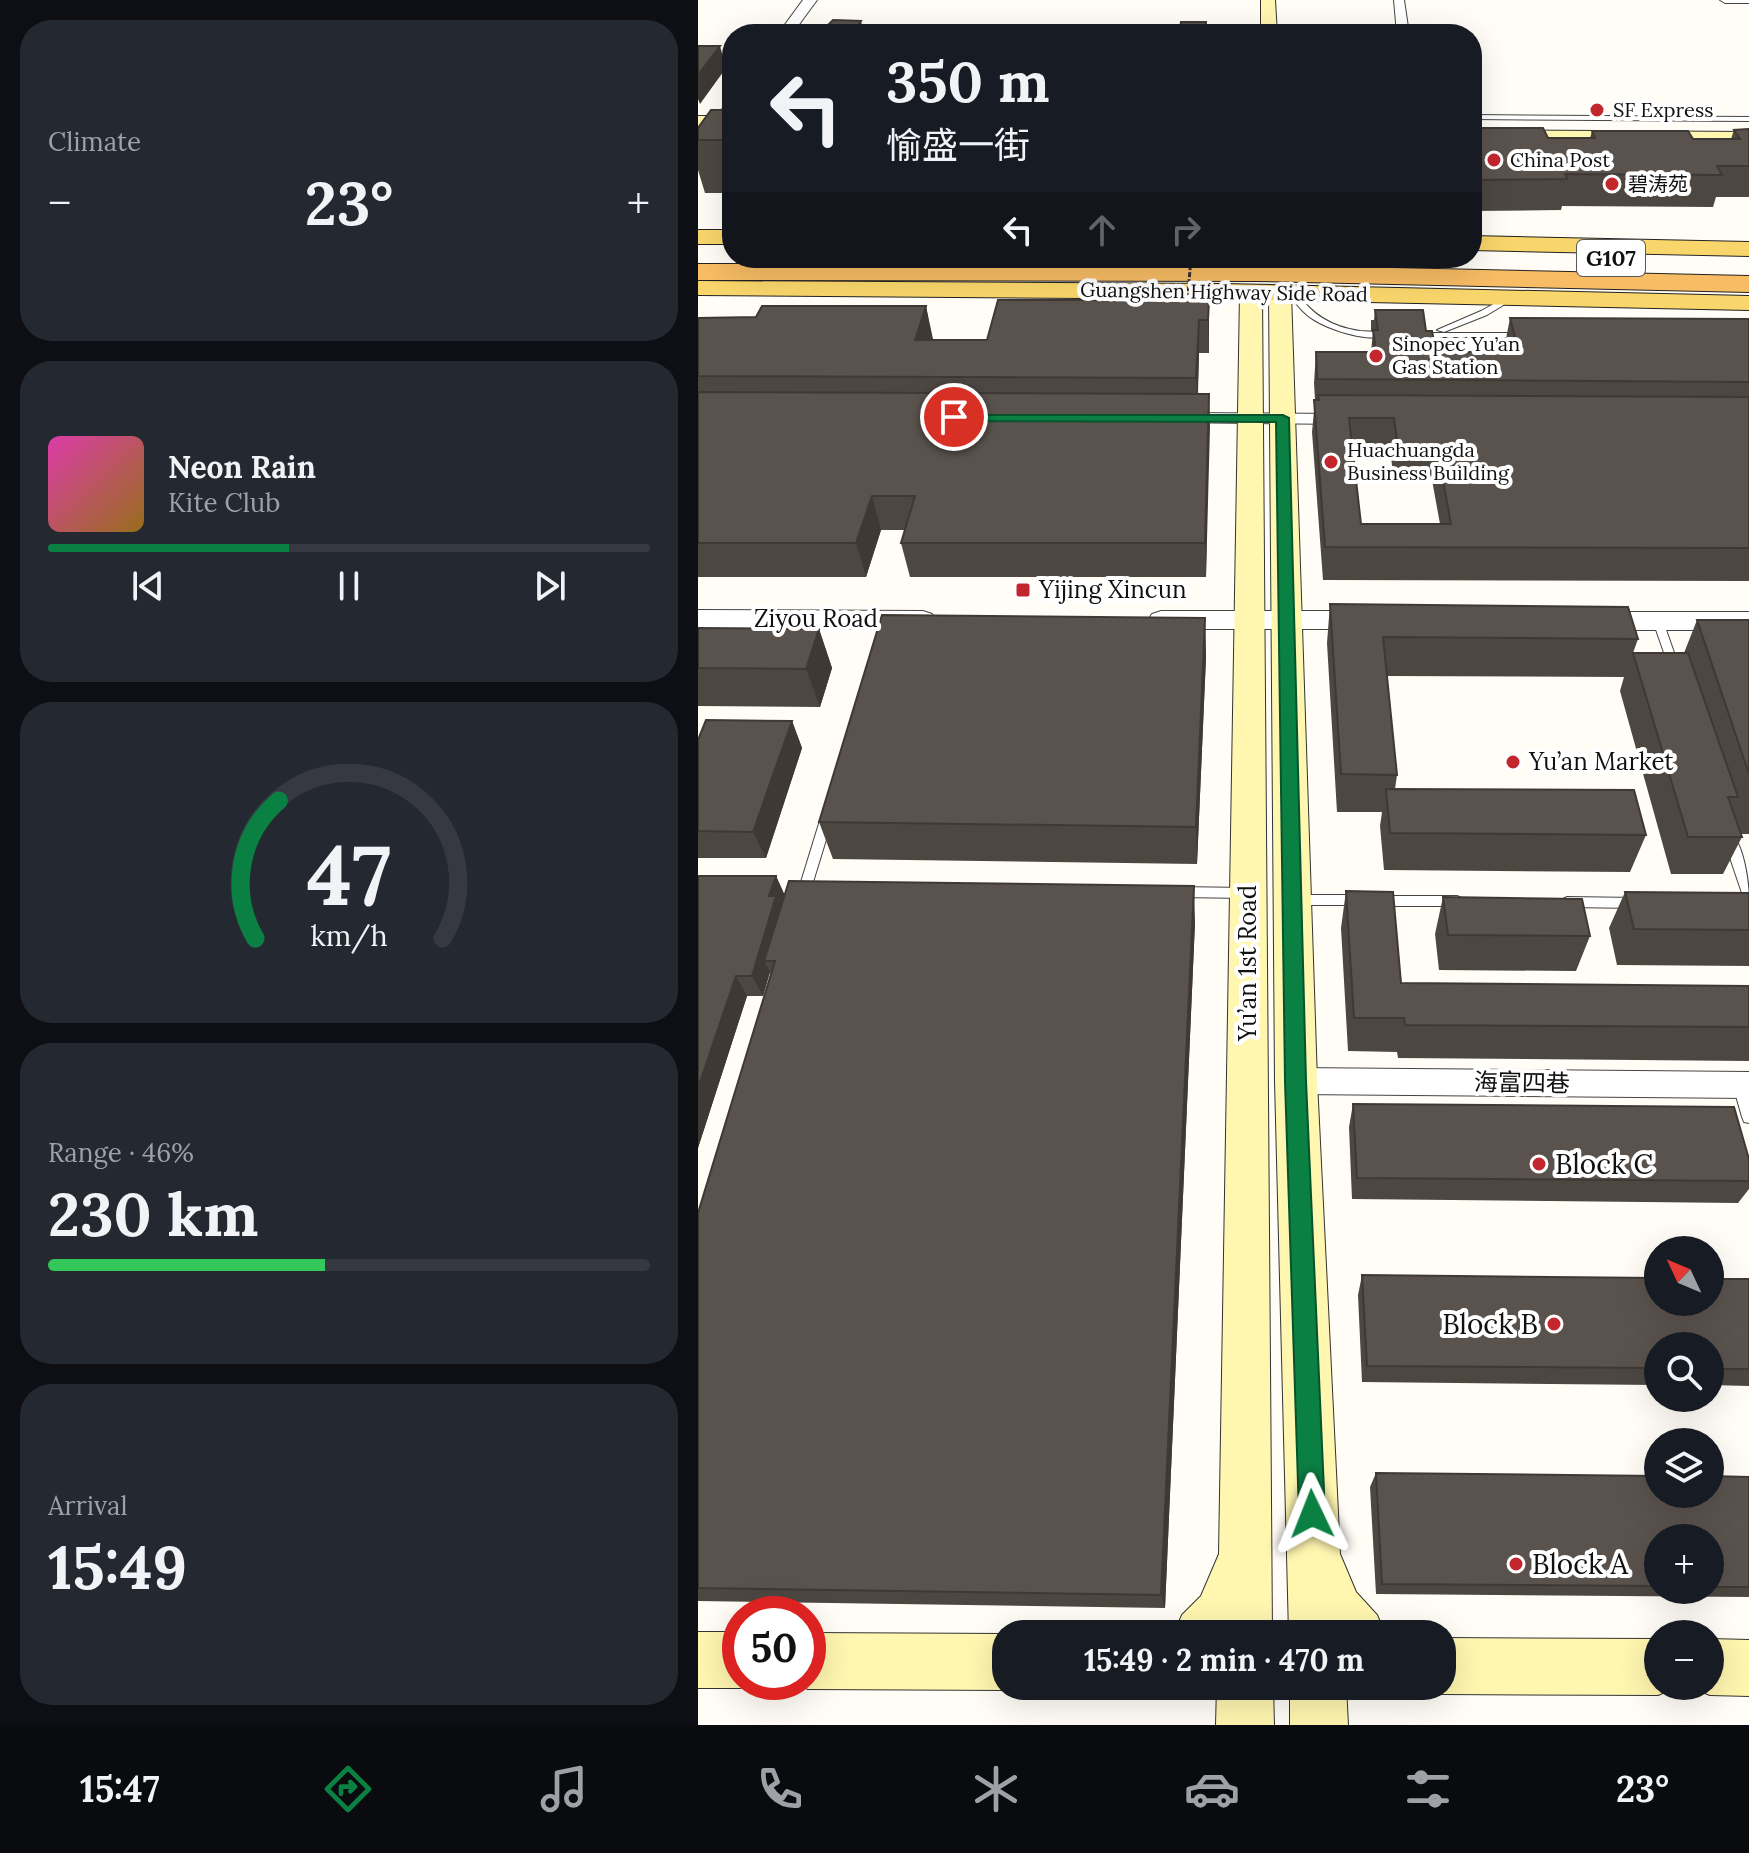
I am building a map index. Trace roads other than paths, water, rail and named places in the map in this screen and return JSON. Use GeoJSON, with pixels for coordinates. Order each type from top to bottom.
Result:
{"type":"FeatureCollection","features":[{"type":"Feature","properties":{"kind":"highway"},"geometry":{"type":"LineString","coordinates":[[698,252],[722,251]]}},
{"type":"Feature","properties":{"kind":"highway","name":"G107"},"geometry":{"type":"LineString","coordinates":[[1482,257],[1747,263]]}},
{"type":"Feature","properties":{"kind":"highway","name":"G107"},"geometry":{"type":"LineString","coordinates":[[698,272],[1242,273],[1632,281],[1747,263]]}},
{"type":"Feature","properties":{"kind":"highway"},"geometry":{"type":"LineString","coordinates":[[1505,296],[1632,281]]}},
{"type":"Feature","properties":{"kind":"main road"},"geometry":{"type":"LineString","coordinates":[[1258,0],[1258,24]]}},
{"type":"Feature","properties":{"kind":"main road"},"geometry":{"type":"LineString","coordinates":[[1268,0],[1269,24]]}},
{"type":"Feature","properties":{"kind":"main road"},"geometry":{"type":"LineString","coordinates":[[698,121],[722,122]]}},
{"type":"Feature","properties":{"kind":"main road"},"geometry":{"type":"LineString","coordinates":[[1482,128],[1749,130]]}},
{"type":"Feature","properties":{"kind":"main road"},"geometry":{"type":"LineString","coordinates":[[1482,135],[1749,137]]}},
{"type":"Feature","properties":{"kind":"main road"},"geometry":{"type":"LineString","coordinates":[[698,237],[722,237]]}},
{"type":"Feature","properties":{"kind":"main road"},"geometry":{"type":"LineString","coordinates":[[1482,244],[1747,263]]}},
{"type":"Feature","properties":{"kind":"main road","name":"Guangshen Highway Side Road"},"geometry":{"type":"LineString","coordinates":[[698,288],[939,287],[1749,303]]}},
{"type":"Feature","properties":{"kind":"main road","name":"Yu’an 1st Road"},"geometry":{"type":"LineString","coordinates":[[1275,293],[1266,418],[1268,620],[1292,900],[1316,1620]]}},
{"type":"Feature","properties":{"kind":"main road","name":"Yu’an 1st Road"},"geometry":{"type":"LineString","coordinates":[[1245,1620],[1248,893],[1268,620]]}},
{"type":"Feature","properties":{"kind":"main road"},"geometry":{"type":"LineString","coordinates":[[1215,1620],[1237,1579],[1245,1542]]}},
{"type":"Feature","properties":{"kind":"main road"},"geometry":{"type":"LineString","coordinates":[[1313,1544],[1322,1578],[1337,1611],[1345,1620]]}},
{"type":"Feature","properties":{"kind":"main road"},"geometry":{"type":"LineString","coordinates":[[698,1660],[722,1660]]}},
{"type":"Feature","properties":{"kind":"main road"},"geometry":{"type":"LineString","coordinates":[[826,1661],[992,1662]]}},
{"type":"Feature","properties":{"kind":"main road"},"geometry":{"type":"LineString","coordinates":[[1456,1666],[1644,1667]]}},
{"type":"Feature","properties":{"kind":"main road"},"geometry":{"type":"LineString","coordinates":[[1724,1667],[1749,1668]]}},
{"type":"Feature","properties":{"kind":"main road"},"geometry":{"type":"LineString","coordinates":[[1245,1700],[1245,1725]]}},
{"type":"Feature","properties":{"kind":"main road"},"geometry":{"type":"LineString","coordinates":[[1318,1700],[1319,1725]]}},
{"type":"Feature","properties":{"kind":"street"},"geometry":{"type":"LineString","coordinates":[[792,24],[810,0]]}},
{"type":"Feature","properties":{"kind":"street"},"geometry":{"type":"LineString","coordinates":[[1399,0],[1402,24]]}},
{"type":"Feature","properties":{"kind":"street"},"geometry":{"type":"LineString","coordinates":[[1725,0],[1749,0]]}},
{"type":"Feature","properties":{"kind":"street"},"geometry":{"type":"LineString","coordinates":[[698,154],[722,122]]}},
{"type":"Feature","properties":{"kind":"street"},"geometry":{"type":"LineString","coordinates":[[1153,418],[1360,419]]}},
{"type":"Feature","properties":{"kind":"street","name":"Ziyou Road"},"geometry":{"type":"LineString","coordinates":[[698,619],[883,627],[949,620]]}},
{"type":"Feature","properties":{"kind":"street"},"geometry":{"type":"LineString","coordinates":[[1139,620],[1395,620]]}},
{"type":"Feature","properties":{"kind":"street"},"geometry":{"type":"LineString","coordinates":[[1565,621],[1749,621]]}},
{"type":"Feature","properties":{"kind":"street","name":"海富四巷"},"geometry":{"type":"LineString","coordinates":[[1296,1081],[1744,1085]]}},
{"type":"Feature","properties":{"kind":"lane"},"geometry":{"type":"LineString","coordinates":[[1482,117],[1749,119]]}},
{"type":"Feature","properties":{"kind":"lane"},"geometry":{"type":"LineString","coordinates":[[1275,293],[1336,327],[1366,335],[1397,335]]}},
{"type":"Feature","properties":{"kind":"lane"},"geometry":{"type":"LineString","coordinates":[[1429,335],[1476,317],[1505,296]]}},
{"type":"Feature","properties":{"kind":"lane"},"geometry":{"type":"LineString","coordinates":[[1413,335],[1536,335]]}},
{"type":"Feature","properties":{"kind":"lane"},"geometry":{"type":"LineString","coordinates":[[1658,621],[1677,679]]}},
{"type":"Feature","properties":{"kind":"lane"},"geometry":{"type":"LineString","coordinates":[[801,903],[832,799]]}},
{"type":"Feature","properties":{"kind":"lane"},"geometry":{"type":"LineString","coordinates":[[1725,823],[1749,896]]}},
{"type":"Feature","properties":{"kind":"lane"},"geometry":{"type":"LineString","coordinates":[[790,888],[821,889]]}},
{"type":"Feature","properties":{"kind":"lane"},"geometry":{"type":"LineString","coordinates":[[1169,892],[1248,893]]}},
{"type":"Feature","properties":{"kind":"lane"},"geometry":{"type":"LineString","coordinates":[[1292,900],[1465,901]]}},
{"type":"Feature","properties":{"kind":"lane"},"geometry":{"type":"LineString","coordinates":[[1560,902],[1654,903]]}},
{"type":"Feature","properties":{"kind":"lane"},"geometry":{"type":"LineString","coordinates":[[1733,903],[1749,904]]}},
{"type":"Feature","properties":{"kind":"lane"},"geometry":{"type":"LineString","coordinates":[[1744,1085],[1749,1117]]}},
{"type":"Feature","properties":{"kind":"place","name":"SF Express"},"geometry":{"type":"Point","coordinates":[1597,110]}},
{"type":"Feature","properties":{"kind":"place","name":"China Post"},"geometry":{"type":"Point","coordinates":[1494,160]}},
{"type":"Feature","properties":{"kind":"place","name":"碧涛苑"},"geometry":{"type":"Point","coordinates":[1612,184]}},
{"type":"Feature","properties":{"kind":"place","name":"Sinopec Yu’an Gas Station"},"geometry":{"type":"Point","coordinates":[1376,356]}},
{"type":"Feature","properties":{"kind":"place","name":"Huachuangda Business Building"},"geometry":{"type":"Point","coordinates":[1331,462]}},
{"type":"Feature","properties":{"kind":"place","name":"Yijing Xincun"},"geometry":{"type":"Point","coordinates":[1023,590]}},
{"type":"Feature","properties":{"kind":"place","name":"Yu’an Market"},"geometry":{"type":"Point","coordinates":[1513,762]}},
{"type":"Feature","properties":{"kind":"place","name":"Block C"},"geometry":{"type":"Point","coordinates":[1539,1164]}},
{"type":"Feature","properties":{"kind":"place","name":"Block B"},"geometry":{"type":"Point","coordinates":[1554,1324]}},
{"type":"Feature","properties":{"kind":"place","name":"Block A"},"geometry":{"type":"Point","coordinates":[1516,1564]}}]}
